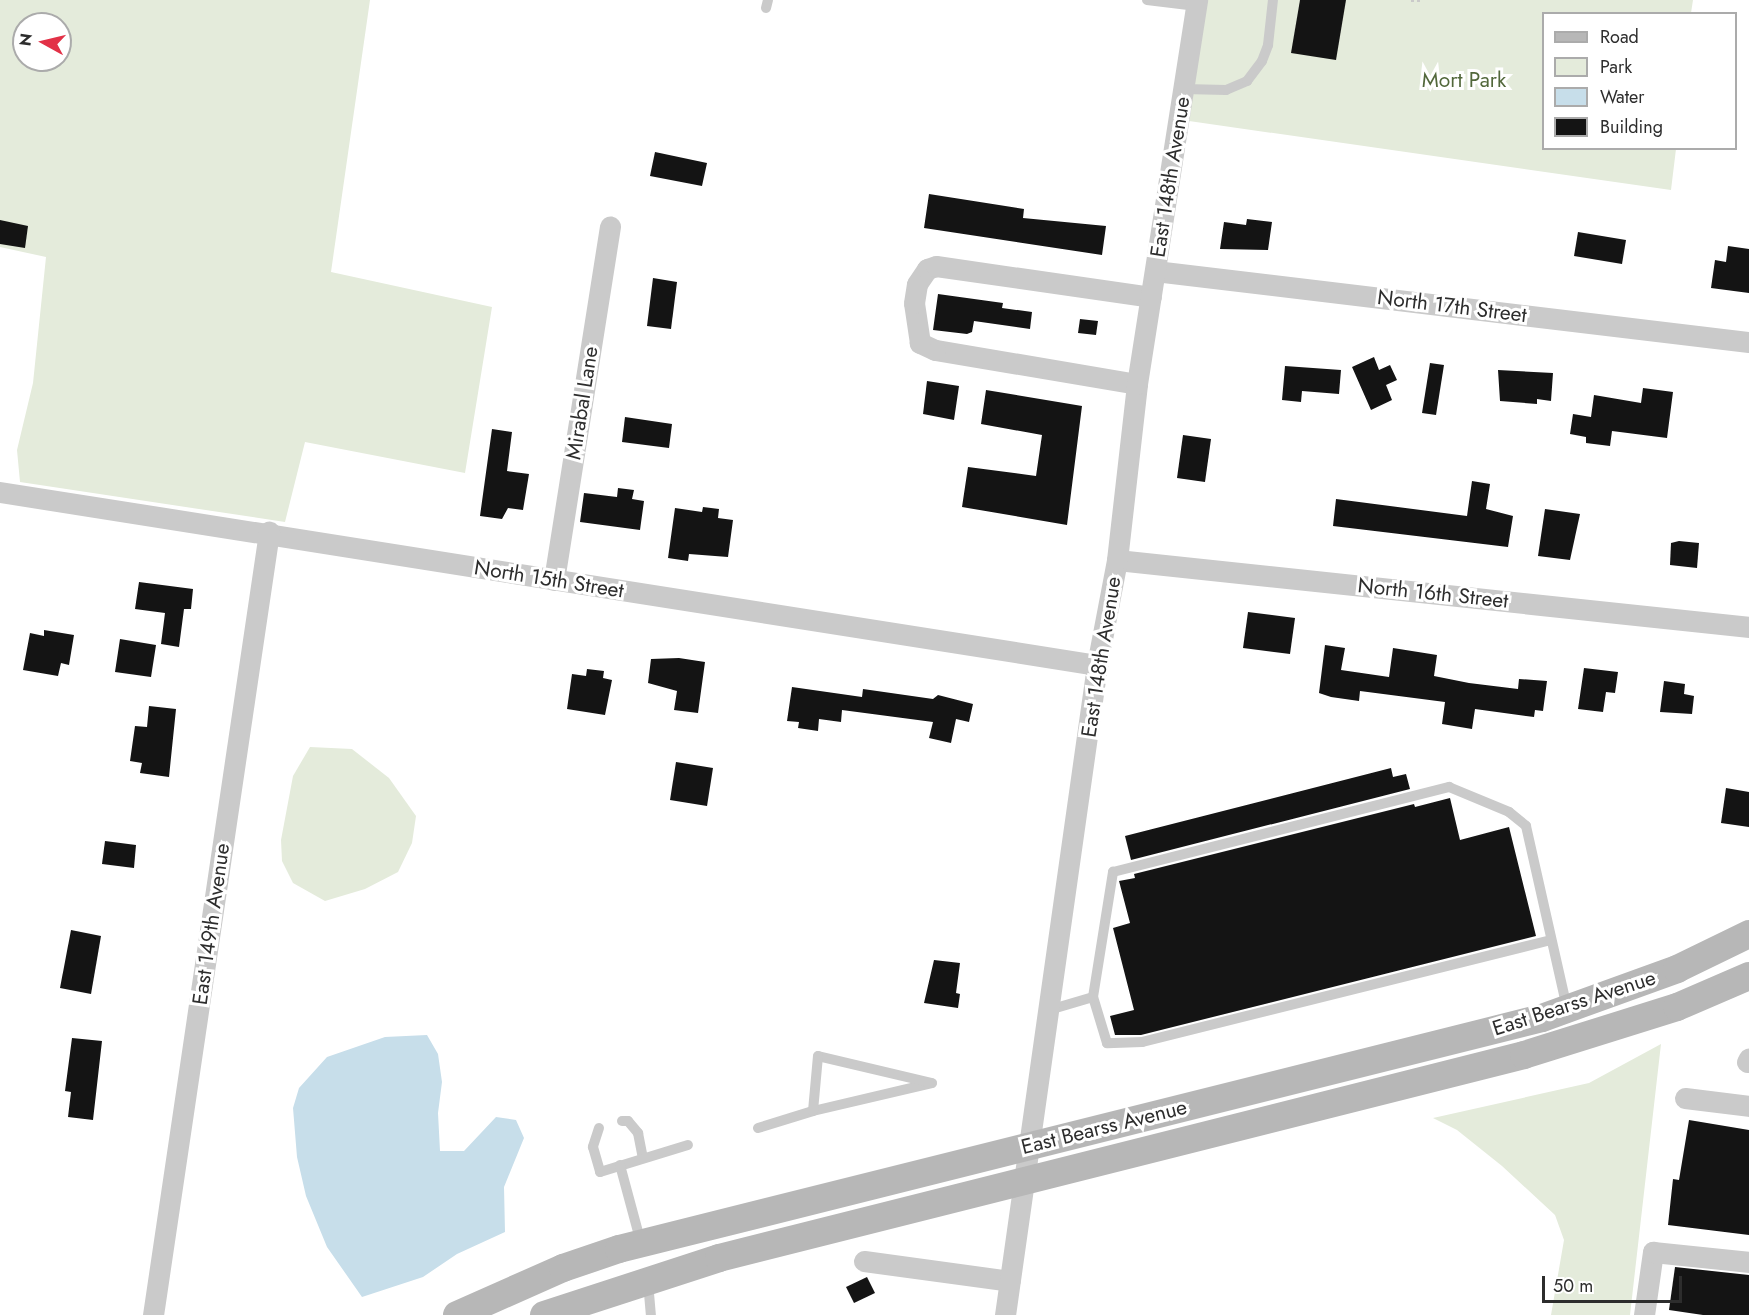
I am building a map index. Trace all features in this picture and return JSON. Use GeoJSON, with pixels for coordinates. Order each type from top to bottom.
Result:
{"type":"FeatureCollection","features":[{"type":"Feature","properties":{"kind":"main road","name":"East Bearss Avenue"},"geometry":{"type":"LineString","coordinates":[[457,1315],[563,1268],[641,1243],[1567,1009],[1677,969],[1749,934]]}},
{"type":"Feature","properties":{"kind":"main road","name":"East Bearss Avenue"},"geometry":{"type":"LineString","coordinates":[[544,1315],[647,1279],[1524,1055],[1677,1007],[1749,976]]}},
{"type":"Feature","properties":{"kind":"street","name":"East 148th Avenue"},"geometry":{"type":"LineString","coordinates":[[1005,1315],[1097,665],[1117,560],[1137,384],[1197,3]]}},
{"type":"Feature","properties":{"kind":"street","name":"Mirabal Lane"},"geometry":{"type":"LineString","coordinates":[[554,580],[610,226]]}},
{"type":"Feature","properties":{"kind":"street"},"geometry":{"type":"LineString","coordinates":[[1137,384],[935,350],[920,343],[914,303],[917,284],[927,269],[936,266],[1151,297]]}},
{"type":"Feature","properties":{"kind":"street","name":"North 17th Street"},"geometry":{"type":"LineString","coordinates":[[1155,270],[1749,342]]}},
{"type":"Feature","properties":{"kind":"street","name":"North 15th Street"},"geometry":{"type":"LineString","coordinates":[[0,492],[269,532],[554,580],[1097,665]]}},
{"type":"Feature","properties":{"kind":"street","name":"East 149th Avenue"},"geometry":{"type":"LineString","coordinates":[[153,1315],[269,532]]}},
{"type":"Feature","properties":{"kind":"street","name":"North 16th Street"},"geometry":{"type":"LineString","coordinates":[[1117,560],[1749,627]]}},
{"type":"Feature","properties":{"kind":"street"},"geometry":{"type":"LineString","coordinates":[[1685,1098],[1749,1106]]}},
{"type":"Feature","properties":{"kind":"street"},"geometry":{"type":"LineString","coordinates":[[1644,1315],[1653,1252],[1749,1262]]}},
{"type":"Feature","properties":{"kind":"street"},"geometry":{"type":"LineString","coordinates":[[864,1261],[1010,1281]]}},
{"type":"Feature","properties":{"kind":"lane"},"geometry":{"type":"LineString","coordinates":[[1147,0],[1197,3]]}},
{"type":"Feature","properties":{"kind":"lane"},"geometry":{"type":"LineString","coordinates":[[1184,89],[1226,90],[1247,81],[1262,61],[1268,45],[1273,0]]}},
{"type":"Feature","properties":{"kind":"lane"},"geometry":{"type":"LineString","coordinates":[[1551,940],[1142,1042],[1107,1043],[1093,997],[1113,872],[1449,787],[1509,813],[1526,826],[1567,1009]]}},
{"type":"Feature","properties":{"kind":"lane"},"geometry":{"type":"LineString","coordinates":[[1049,1010],[1093,997]]}},
{"type":"Feature","properties":{"kind":"lane"},"geometry":{"type":"LineString","coordinates":[[758,1128],[813,1110],[932,1083],[818,1056],[813,1110]]}},
{"type":"Feature","properties":{"kind":"lane"},"geometry":{"type":"LineString","coordinates":[[622,1121],[628,1121],[638,1133],[643,1158]]}},
{"type":"Feature","properties":{"kind":"lane"},"geometry":{"type":"LineString","coordinates":[[599,1128],[593,1147],[600,1172],[688,1145]]}},
{"type":"Feature","properties":{"kind":"lane"},"geometry":{"type":"LineString","coordinates":[[620,1165],[641,1243]]}},
{"type":"Feature","properties":{"kind":"lane"},"geometry":{"type":"LineString","coordinates":[[647,1279],[651,1315]]}},
{"type":"Feature","properties":{"kind":"path"},"geometry":{"type":"LineString","coordinates":[[1411,0],[1422,0]]}},
{"type":"Feature","properties":{"kind":"green space"},"geometry":{"type":"Polygon","coordinates":[[[0,0],[370,0],[331,272],[492,307],[465,473],[305,442],[285,522],[20,482],[17,450],[33,383],[46,257],[0,247],[0,0]]]}},
{"type":"Feature","properties":{"kind":"green space","name":"Mort Park"},"geometry":{"type":"Polygon","coordinates":[[[1207,0],[1693,0],[1691,12],[1542,12],[1542,150],[1676,150],[1671,190],[1189,121],[1207,0]]]}},
{"type":"Feature","properties":{"kind":"green space"},"geometry":{"type":"Polygon","coordinates":[[[310,747],[352,749],[389,778],[416,816],[412,843],[398,872],[365,889],[325,901],[293,883],[282,861],[281,840],[293,776],[310,747]]]}},
{"type":"Feature","properties":{"kind":"green space"},"geometry":{"type":"Polygon","coordinates":[[[1661,1044],[1630,1315],[1551,1315],[1564,1240],[1555,1215],[1502,1166],[1457,1130],[1433,1118],[1589,1083],[1661,1044]]]}},
{"type":"Feature","properties":{"kind":"water"},"geometry":{"type":"Polygon","coordinates":[[[427,1035],[438,1054],[442,1082],[438,1113],[440,1151],[464,1151],[496,1117],[516,1120],[524,1138],[504,1187],[505,1232],[457,1254],[423,1277],[362,1297],[327,1247],[306,1196],[297,1157],[293,1108],[299,1088],[327,1057],[385,1037],[427,1035]]]}},
{"type":"Feature","properties":{"kind":"building"},"geometry":{"type":"Polygon","coordinates":[[[1300,0],[1346,0],[1336,60],[1291,53],[1300,0]]]}},
{"type":"Feature","properties":{"kind":"building"},"geometry":{"type":"Polygon","coordinates":[[[655,152],[707,163],[702,186],[650,176],[655,152]]]}},
{"type":"Feature","properties":{"kind":"building"},"geometry":{"type":"Polygon","coordinates":[[[929,194],[1024,209],[1023,218],[1106,226],[1102,255],[924,228],[929,194]]]}},
{"type":"Feature","properties":{"kind":"building"},"geometry":{"type":"Polygon","coordinates":[[[1247,219],[1272,222],[1268,250],[1220,249],[1224,222],[1246,225],[1247,219]]]}},
{"type":"Feature","properties":{"kind":"building"},"geometry":{"type":"Polygon","coordinates":[[[0,220],[28,226],[25,248],[0,244],[0,220]]]}},
{"type":"Feature","properties":{"kind":"building"},"geometry":{"type":"Polygon","coordinates":[[[1578,232],[1626,240],[1622,264],[1574,256],[1578,232]]]}},
{"type":"Feature","properties":{"kind":"building"},"geometry":{"type":"Polygon","coordinates":[[[1728,246],[1749,249],[1749,293],[1711,288],[1715,260],[1726,262],[1728,246]]]}},
{"type":"Feature","properties":{"kind":"building"},"geometry":{"type":"Polygon","coordinates":[[[653,278],[677,282],[671,329],[647,326],[653,278]]]}},
{"type":"Feature","properties":{"kind":"building"},"geometry":{"type":"Polygon","coordinates":[[[938,294],[1003,303],[1002,308],[1032,312],[1030,329],[974,321],[972,332],[967,334],[933,330],[938,294]]]}},
{"type":"Feature","properties":{"kind":"building"},"geometry":{"type":"Polygon","coordinates":[[[1080,319],[1098,321],[1096,335],[1078,333],[1080,319]]]}},
{"type":"Feature","properties":{"kind":"building"},"geometry":{"type":"Polygon","coordinates":[[[1374,357],[1379,370],[1390,365],[1397,380],[1386,385],[1392,400],[1371,410],[1352,367],[1374,357]]]}},
{"type":"Feature","properties":{"kind":"building"},"geometry":{"type":"Polygon","coordinates":[[[1430,363],[1444,365],[1436,415],[1422,413],[1430,363]]]}},
{"type":"Feature","properties":{"kind":"building"},"geometry":{"type":"Polygon","coordinates":[[[1285,366],[1341,370],[1339,394],[1302,391],[1301,402],[1282,400],[1285,366]]]}},
{"type":"Feature","properties":{"kind":"building"},"geometry":{"type":"Polygon","coordinates":[[[1498,370],[1553,373],[1551,401],[1537,399],[1537,404],[1500,401],[1498,370]]]}},
{"type":"Feature","properties":{"kind":"building"},"geometry":{"type":"Polygon","coordinates":[[[927,381],[959,386],[954,420],[923,414],[927,381]]]}},
{"type":"Feature","properties":{"kind":"building"},"geometry":{"type":"Polygon","coordinates":[[[1643,388],[1673,392],[1667,438],[1612,431],[1610,446],[1586,443],[1586,437],[1570,434],[1573,414],[1591,417],[1594,395],[1641,403],[1643,388]]]}},
{"type":"Feature","properties":{"kind":"building"},"geometry":{"type":"Polygon","coordinates":[[[986,390],[1082,406],[1067,525],[962,507],[968,467],[1036,476],[1042,435],[981,424],[986,390]]]}},
{"type":"Feature","properties":{"kind":"building"},"geometry":{"type":"Polygon","coordinates":[[[625,417],[672,424],[669,448],[622,442],[625,417]]]}},
{"type":"Feature","properties":{"kind":"building"},"geometry":{"type":"Polygon","coordinates":[[[492,429],[512,432],[507,471],[529,474],[523,510],[508,508],[502,519],[480,516],[492,429]]]}},
{"type":"Feature","properties":{"kind":"building"},"geometry":{"type":"Polygon","coordinates":[[[1183,435],[1211,439],[1205,482],[1177,478],[1183,435]]]}},
{"type":"Feature","properties":{"kind":"building"},"geometry":{"type":"Polygon","coordinates":[[[1472,481],[1490,484],[1486,509],[1513,516],[1508,547],[1333,526],[1336,499],[1467,516],[1472,481]]]}},
{"type":"Feature","properties":{"kind":"building"},"geometry":{"type":"Polygon","coordinates":[[[618,488],[634,490],[632,499],[644,501],[640,530],[580,522],[584,493],[617,497],[618,488]]]}},
{"type":"Feature","properties":{"kind":"building"},"geometry":{"type":"Polygon","coordinates":[[[703,507],[719,509],[718,518],[733,520],[728,557],[689,554],[688,561],[668,558],[675,508],[702,512],[703,507]]]}},
{"type":"Feature","properties":{"kind":"building"},"geometry":{"type":"Polygon","coordinates":[[[1545,509],[1580,514],[1570,560],[1538,556],[1545,509]]]}},
{"type":"Feature","properties":{"kind":"building"},"geometry":{"type":"Polygon","coordinates":[[[1679,541],[1699,543],[1697,568],[1670,565],[1671,543],[1679,541]]]}},
{"type":"Feature","properties":{"kind":"building"},"geometry":{"type":"Polygon","coordinates":[[[139,582],[193,589],[191,609],[184,609],[179,647],[161,644],[165,613],[135,609],[139,582]]]}},
{"type":"Feature","properties":{"kind":"building"},"geometry":{"type":"Polygon","coordinates":[[[1248,612],[1295,618],[1290,654],[1243,648],[1248,612]]]}},
{"type":"Feature","properties":{"kind":"building"},"geometry":{"type":"Polygon","coordinates":[[[44,630],[74,635],[69,665],[61,663],[58,676],[23,670],[30,633],[44,636],[44,630]]]}},
{"type":"Feature","properties":{"kind":"building"},"geometry":{"type":"Polygon","coordinates":[[[120,639],[156,645],[151,677],[115,672],[120,639]]]}},
{"type":"Feature","properties":{"kind":"building"},"geometry":{"type":"Polygon","coordinates":[[[1325,645],[1345,648],[1341,670],[1389,677],[1393,648],[1437,655],[1434,676],[1518,689],[1519,679],[1547,681],[1543,711],[1535,710],[1534,717],[1475,709],[1472,729],[1442,724],[1445,702],[1360,691],[1359,701],[1331,697],[1319,693],[1325,645]]]}},
{"type":"Feature","properties":{"kind":"building"},"geometry":{"type":"Polygon","coordinates":[[[679,658],[705,662],[698,713],[674,710],[677,691],[648,683],[651,659],[679,658]]]}},
{"type":"Feature","properties":{"kind":"building"},"geometry":{"type":"Polygon","coordinates":[[[1584,668],[1618,672],[1615,693],[1606,692],[1603,712],[1578,709],[1584,668]]]}},
{"type":"Feature","properties":{"kind":"building"},"geometry":{"type":"Polygon","coordinates":[[[587,669],[604,671],[603,678],[612,680],[605,715],[567,709],[572,674],[586,676],[587,669]]]}},
{"type":"Feature","properties":{"kind":"building"},"geometry":{"type":"Polygon","coordinates":[[[1664,681],[1685,684],[1684,694],[1694,696],[1692,714],[1660,712],[1664,681]]]}},
{"type":"Feature","properties":{"kind":"building"},"geometry":{"type":"Polygon","coordinates":[[[792,687],[862,697],[863,689],[933,699],[938,695],[973,704],[969,722],[956,719],[951,743],[929,738],[933,722],[842,710],[841,722],[819,719],[818,731],[798,728],[799,722],[787,721],[792,687]]]}},
{"type":"Feature","properties":{"kind":"building"},"geometry":{"type":"Polygon","coordinates":[[[149,706],[176,709],[169,777],[140,773],[142,763],[130,761],[135,726],[147,727],[149,706]]]}},
{"type":"Feature","properties":{"kind":"building"},"geometry":{"type":"Polygon","coordinates":[[[676,762],[713,768],[707,806],[670,800],[676,762]]]}},
{"type":"Feature","properties":{"kind":"building"},"geometry":{"type":"Polygon","coordinates":[[[1391,768],[1393,777],[1406,774],[1410,789],[1131,860],[1125,836],[1391,768]]]}},
{"type":"Feature","properties":{"kind":"building"},"geometry":{"type":"Polygon","coordinates":[[[1726,788],[1749,792],[1749,827],[1721,823],[1726,788]]]}},
{"type":"Feature","properties":{"kind":"building"},"geometry":{"type":"Polygon","coordinates":[[[1450,798],[1460,840],[1509,827],[1536,936],[1141,1035],[1115,1035],[1110,1016],[1134,1010],[1113,928],[1130,923],[1119,881],[1135,878],[1134,874],[1414,804],[1415,807],[1450,798]]]}},
{"type":"Feature","properties":{"kind":"building"},"geometry":{"type":"Polygon","coordinates":[[[105,841],[136,845],[134,868],[102,864],[105,841]]]}},
{"type":"Feature","properties":{"kind":"building"},"geometry":{"type":"Polygon","coordinates":[[[71,930],[101,936],[91,994],[60,988],[71,930]]]}},
{"type":"Feature","properties":{"kind":"building"},"geometry":{"type":"Polygon","coordinates":[[[934,960],[960,963],[956,993],[960,994],[958,1008],[924,1003],[934,960]]]}},
{"type":"Feature","properties":{"kind":"building"},"geometry":{"type":"Polygon","coordinates":[[[72,1038],[102,1041],[93,1120],[68,1117],[71,1092],[65,1091],[72,1038]]]}},
{"type":"Feature","properties":{"kind":"building"},"geometry":{"type":"Polygon","coordinates":[[[1689,1120],[1749,1130],[1749,1235],[1668,1225],[1673,1179],[1679,1180],[1689,1120]]]}},
{"type":"Feature","properties":{"kind":"building"},"geometry":{"type":"Polygon","coordinates":[[[1675,1267],[1749,1275],[1749,1315],[1703,1315],[1669,1310],[1675,1267]]]}},
{"type":"Feature","properties":{"kind":"building"},"geometry":{"type":"Polygon","coordinates":[[[867,1277],[875,1293],[854,1303],[846,1287],[867,1277]]]}}]}
